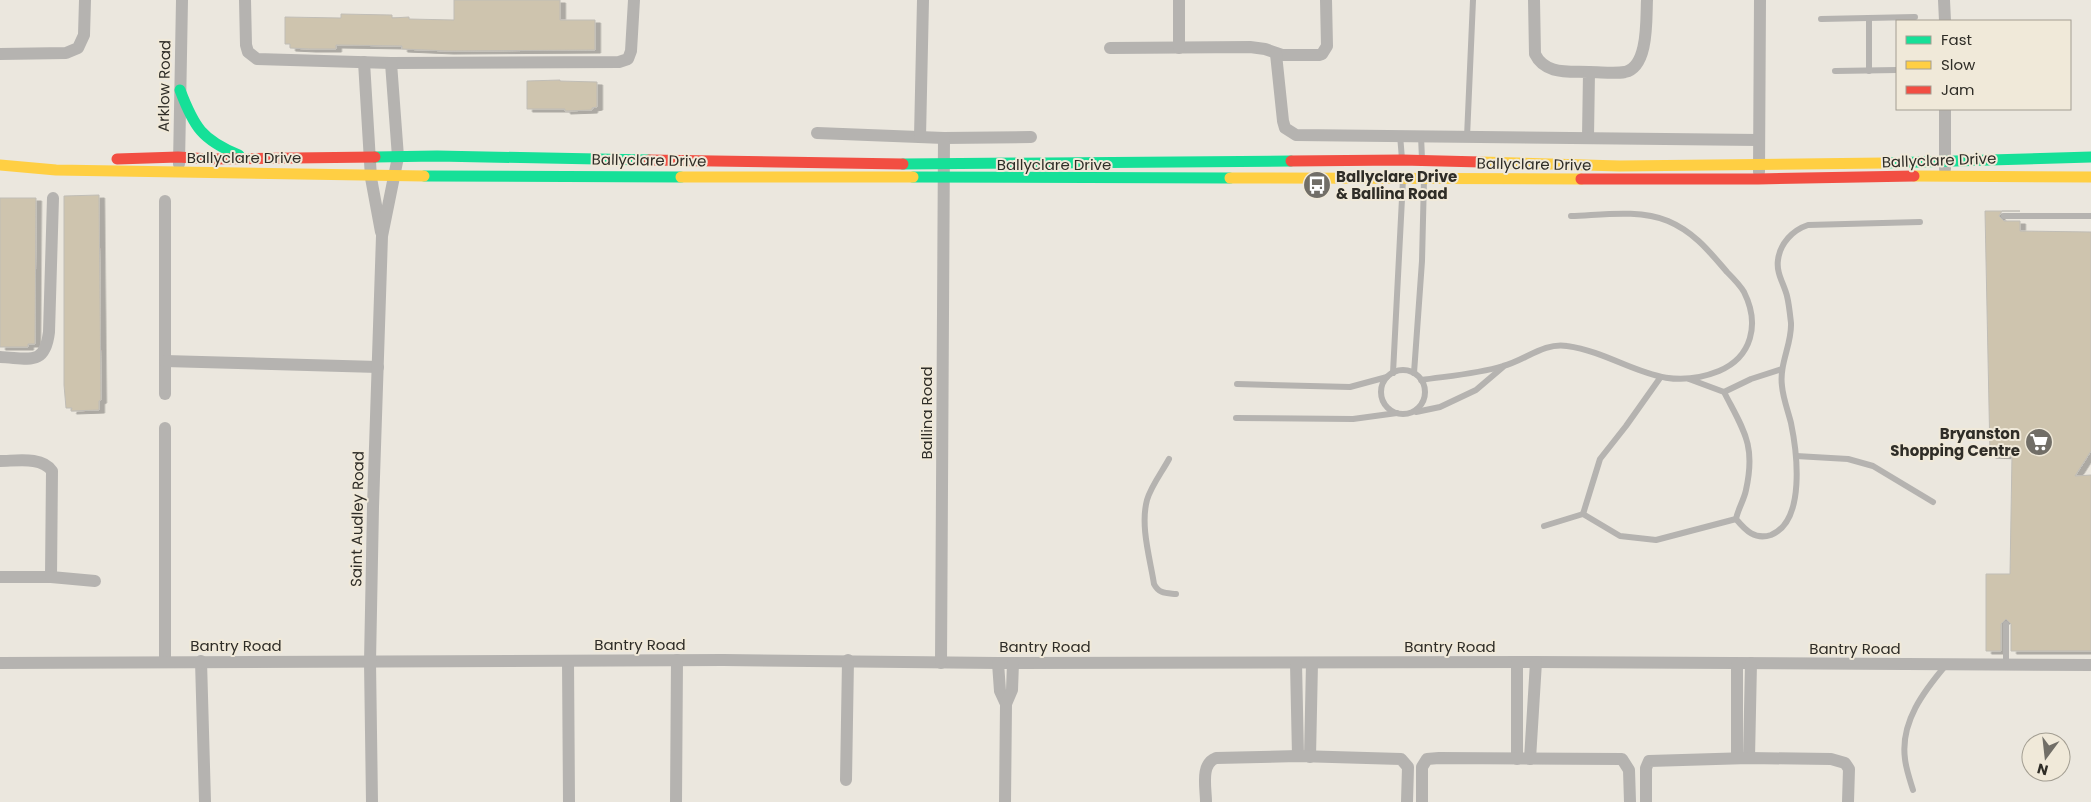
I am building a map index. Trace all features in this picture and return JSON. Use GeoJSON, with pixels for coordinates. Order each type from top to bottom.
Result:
{"type":"FeatureCollection","features":[{"type":"Feature","properties":{"kind":"street"},"geometry":{"type":"LineString","coordinates":[[0,54],[66,53],[78,48],[84,35],[85,0]]}},
{"type":"Feature","properties":{"kind":"street","name":"Arklow Road"},"geometry":{"type":"LineString","coordinates":[[179,172],[182,0]]}},
{"type":"Feature","properties":{"kind":"street"},"geometry":{"type":"LineString","coordinates":[[245,0],[246,45],[248,52],[257,58],[391,63],[619,62],[628,59],[631,51],[634,0]]}},
{"type":"Feature","properties":{"kind":"street"},"geometry":{"type":"LineString","coordinates":[[920,137],[922,0]]}},
{"type":"Feature","properties":{"kind":"street"},"geometry":{"type":"LineString","coordinates":[[1179,0],[1179,48]]}},
{"type":"Feature","properties":{"kind":"street"},"geometry":{"type":"LineString","coordinates":[[1110,48],[1250,47],[1264,49],[1276,54],[1322,54],[1327,46],[1326,0]]}},
{"type":"Feature","properties":{"kind":"street"},"geometry":{"type":"LineString","coordinates":[[1534,0],[1535,54],[1538,61],[1543,66],[1559,71],[1589,72],[1627,72],[1636,65],[1645,40],[1647,0]]}},
{"type":"Feature","properties":{"kind":"street"},"geometry":{"type":"LineString","coordinates":[[1758,179],[1760,0]]}},
{"type":"Feature","properties":{"kind":"street"},"geometry":{"type":"LineString","coordinates":[[1944,0],[1944,20]]}},
{"type":"Feature","properties":{"kind":"street"},"geometry":{"type":"LineString","coordinates":[[1276,54],[1285,128],[1291,133],[1302,136],[1400,135],[1759,140]]}},
{"type":"Feature","properties":{"kind":"street","name":"Saint Audley Road"},"geometry":{"type":"LineString","coordinates":[[364,62],[371,175],[375,208],[382,236]]}},
{"type":"Feature","properties":{"kind":"street","name":"Saint Audley Road"},"geometry":{"type":"LineString","coordinates":[[372,802],[370,662],[382,236],[398,157],[391,63]]}},
{"type":"Feature","properties":{"kind":"street"},"geometry":{"type":"LineString","coordinates":[[1588,137],[1589,72]]}},
{"type":"Feature","properties":{"kind":"street"},"geometry":{"type":"LineString","coordinates":[[180,90],[188,113],[204,134],[216,145],[244,158]]}},
{"type":"Feature","properties":{"kind":"street"},"geometry":{"type":"LineString","coordinates":[[1945,110],[1945,176]]}},
{"type":"Feature","properties":{"kind":"street"},"geometry":{"type":"LineString","coordinates":[[817,133],[944,138],[1031,136]]}},
{"type":"Feature","properties":{"kind":"street","name":"Ballina Road"},"geometry":{"type":"LineString","coordinates":[[941,662],[944,138]]}},
{"type":"Feature","properties":{"kind":"street","name":"Ballyclare Drive"},"geometry":{"type":"LineString","coordinates":[[17,166],[47,161],[178,157],[371,156],[945,165],[1402,160],[1620,166],[1759,165],[2091,157]]}},
{"type":"Feature","properties":{"kind":"street","name":"Ballyclare Drive"},"geometry":{"type":"LineString","coordinates":[[0,165],[35,169],[395,176],[1758,179],[1945,176],[2091,177]]}},
{"type":"Feature","properties":{"kind":"street"},"geometry":{"type":"LineString","coordinates":[[0,357],[34,358],[42,355],[47,348],[53,198]]}},
{"type":"Feature","properties":{"kind":"street"},"geometry":{"type":"LineString","coordinates":[[165,201],[165,394]]}},
{"type":"Feature","properties":{"kind":"street"},"geometry":{"type":"LineString","coordinates":[[165,361],[378,367]]}},
{"type":"Feature","properties":{"kind":"street"},"geometry":{"type":"LineString","coordinates":[[165,428],[165,662]]}},
{"type":"Feature","properties":{"kind":"street"},"geometry":{"type":"LineString","coordinates":[[0,461],[41,462],[49,466],[52,471],[51,577]]}},
{"type":"Feature","properties":{"kind":"street"},"geometry":{"type":"LineString","coordinates":[[0,577],[51,577],[95,581]]}},
{"type":"Feature","properties":{"kind":"street"},"geometry":{"type":"LineString","coordinates":[[676,802],[677,660]]}},
{"type":"Feature","properties":{"kind":"street"},"geometry":{"type":"LineString","coordinates":[[846,780],[848,660]]}},
{"type":"Feature","properties":{"kind":"street","name":"Bantry Road"},"geometry":{"type":"LineString","coordinates":[[0,663],[848,660],[998,663],[1296,664],[1536,662],[2091,665]]}},
{"type":"Feature","properties":{"kind":"street"},"geometry":{"type":"LineString","coordinates":[[568,661],[570,802]]}},
{"type":"Feature","properties":{"kind":"street"},"geometry":{"type":"LineString","coordinates":[[201,662],[205,802]]}},
{"type":"Feature","properties":{"kind":"street"},"geometry":{"type":"LineString","coordinates":[[1517,662],[1517,759]]}},
{"type":"Feature","properties":{"kind":"street"},"geometry":{"type":"LineString","coordinates":[[1530,759],[1536,662]]}},
{"type":"Feature","properties":{"kind":"street"},"geometry":{"type":"LineString","coordinates":[[998,663],[1000,690],[1006,704]]}},
{"type":"Feature","properties":{"kind":"street"},"geometry":{"type":"LineString","coordinates":[[1005,802],[1006,704],[1012,690],[1013,663]]}},
{"type":"Feature","properties":{"kind":"street"},"geometry":{"type":"LineString","coordinates":[[1304,757],[1312,663]]}},
{"type":"Feature","properties":{"kind":"street"},"geometry":{"type":"LineString","coordinates":[[1296,664],[1304,757]]}},
{"type":"Feature","properties":{"kind":"street"},"geometry":{"type":"LineString","coordinates":[[1737,664],[1743,758]]}},
{"type":"Feature","properties":{"kind":"street"},"geometry":{"type":"LineString","coordinates":[[1743,758],[1751,664]]}},
{"type":"Feature","properties":{"kind":"street"},"geometry":{"type":"LineString","coordinates":[[1206,802],[1206,766],[1210,760],[1216,758],[1304,757],[1402,759],[1408,767],[1407,802]]}},
{"type":"Feature","properties":{"kind":"street"},"geometry":{"type":"LineString","coordinates":[[1422,802],[1422,767],[1427,759],[1440,758],[1622,760],[1629,770],[1630,802]]}},
{"type":"Feature","properties":{"kind":"street"},"geometry":{"type":"LineString","coordinates":[[1646,802],[1646,768],[1650,760],[1743,758],[1831,759],[1845,762],[1849,769],[1848,802]]}},
{"type":"Feature","properties":{"kind":"lane"},"geometry":{"type":"LineString","coordinates":[[1466,137],[1473,0]]}},
{"type":"Feature","properties":{"kind":"lane"},"geometry":{"type":"LineString","coordinates":[[1821,19],[1915,17]]}},
{"type":"Feature","properties":{"kind":"lane"},"geometry":{"type":"LineString","coordinates":[[1869,71],[1870,18]]}},
{"type":"Feature","properties":{"kind":"lane"},"geometry":{"type":"LineString","coordinates":[[1835,72],[1896,70]]}},
{"type":"Feature","properties":{"kind":"lane"},"geometry":{"type":"LineString","coordinates":[[1397,414],[1391,410],[1382,398],[1381,391],[1390,375],[1403,178],[1400,135]]}},
{"type":"Feature","properties":{"kind":"lane"},"geometry":{"type":"LineString","coordinates":[[1414,373],[1422,261],[1424,178],[1421,136]]}},
{"type":"Feature","properties":{"kind":"lane"},"geometry":{"type":"LineString","coordinates":[[1421,380],[1504,366],[1534,352],[1565,345],[1586,350],[1660,378],[1690,379],[1718,371],[1738,361],[1746,351],[1751,336],[1752,323],[1749,306],[1743,291],[1703,243],[1692,234],[1666,220],[1643,214],[1571,216]]}},
{"type":"Feature","properties":{"kind":"lane"},"geometry":{"type":"LineString","coordinates":[[2004,216],[2091,216]]}},
{"type":"Feature","properties":{"kind":"lane"},"geometry":{"type":"LineString","coordinates":[[1736,519],[1750,534],[1762,538],[1774,534],[1785,524],[1791,511],[1797,488],[1796,456],[1782,385],[1782,369],[1791,324],[1787,296],[1778,268],[1778,257],[1784,243],[1797,228],[1808,225],[1920,222]]}},
{"type":"Feature","properties":{"kind":"lane"},"geometry":{"type":"LineString","coordinates":[[1236,418],[1354,418],[1440,407],[1476,390],[1504,366]]}},
{"type":"Feature","properties":{"kind":"lane"},"geometry":{"type":"LineString","coordinates":[[1724,392],[1751,379],[1782,369]]}},
{"type":"Feature","properties":{"kind":"lane"},"geometry":{"type":"LineString","coordinates":[[1237,384],[1350,386],[1390,375],[1400,370],[1414,373],[1421,380],[1425,390],[1425,397],[1418,409],[1412,412]]}},
{"type":"Feature","properties":{"kind":"lane"},"geometry":{"type":"LineString","coordinates":[[1583,514],[1600,459],[1660,378]]}},
{"type":"Feature","properties":{"kind":"lane"},"geometry":{"type":"LineString","coordinates":[[1690,379],[1724,392],[1748,439],[1750,467],[1746,493],[1736,519]]}},
{"type":"Feature","properties":{"kind":"lane"},"geometry":{"type":"LineString","coordinates":[[1796,456],[1848,458],[1873,466],[1933,502]]}},
{"type":"Feature","properties":{"kind":"lane"},"geometry":{"type":"LineString","coordinates":[[1169,459],[1148,498],[1145,512],[1154,584],[1157,590],[1162,593],[1176,594]]}},
{"type":"Feature","properties":{"kind":"lane"},"geometry":{"type":"LineString","coordinates":[[1544,526],[1583,514],[1620,536],[1656,540],[1736,519]]}},
{"type":"Feature","properties":{"kind":"lane"},"geometry":{"type":"LineString","coordinates":[[2006,624],[2006,664]]}},
{"type":"Feature","properties":{"kind":"lane"},"geometry":{"type":"LineString","coordinates":[[1913,790],[1905,758],[1906,736],[1912,713],[1928,687],[1947,664]]}},
{"type":"Feature","properties":{"kind":"building"},"geometry":{"type":"Polygon","coordinates":[[[454,0],[560,0],[560,20],[595,20],[595,50],[448,51],[402,49],[402,46],[336,45],[336,49],[310,49],[290,48],[290,44],[285,44],[285,17],[341,18],[341,14],[392,15],[392,18],[409,17],[409,19],[454,20],[454,0]]]}},
{"type":"Feature","properties":{"kind":"building"},"geometry":{"type":"Polygon","coordinates":[[[527,81],[597,82],[597,107],[592,108],[592,110],[565,111],[565,109],[527,109],[527,81]]]}},
{"type":"Feature","properties":{"kind":"building"},"geometry":{"type":"Polygon","coordinates":[[[99,195],[101,400],[99,401],[99,410],[71,411],[72,408],[66,408],[64,385],[64,196],[99,195]]]}},
{"type":"Feature","properties":{"kind":"building"},"geometry":{"type":"Polygon","coordinates":[[[0,198],[36,198],[35,344],[28,344],[28,347],[0,347],[0,198]]]}},
{"type":"Feature","properties":{"kind":"building","name":"Bryanston Shopping Centre"},"geometry":{"type":"Polygon","coordinates":[[[1985,211],[2002,211],[1999,216],[2004,221],[2020,221],[2020,231],[2091,232],[2091,451],[2075,476],[2091,475],[2091,651],[2011,651],[2011,624],[2006,619],[2001,624],[2001,651],[1986,651],[1986,574],[2010,574],[2012,456],[1990,455],[1985,211]]]}},
{"type":"Feature","properties":{"kind":"traffic: fast"},"geometry":{"type":"LineString","coordinates":[[180,90],[190,114],[201,131],[216,144],[239,155]]}},
{"type":"Feature","properties":{"kind":"traffic: fast"},"geometry":{"type":"LineString","coordinates":[[375,157],[437,156],[649,160]]}},
{"type":"Feature","properties":{"kind":"traffic: fast"},"geometry":{"type":"LineString","coordinates":[[1884,163],[2091,157]]}},
{"type":"Feature","properties":{"kind":"traffic: fast"},"geometry":{"type":"LineString","coordinates":[[903,164],[1291,161]]}},
{"type":"Feature","properties":{"kind":"traffic: fast"},"geometry":{"type":"LineString","coordinates":[[424,176],[681,177]]}},
{"type":"Feature","properties":{"kind":"traffic: fast"},"geometry":{"type":"LineString","coordinates":[[913,177],[1230,178]]}},
{"type":"Feature","properties":{"kind":"traffic: slow"},"geometry":{"type":"LineString","coordinates":[[1481,162],[1620,166],[1884,163]]}},
{"type":"Feature","properties":{"kind":"traffic: slow"},"geometry":{"type":"LineString","coordinates":[[0,165],[56,170],[424,176]]}},
{"type":"Feature","properties":{"kind":"traffic: slow"},"geometry":{"type":"LineString","coordinates":[[1914,176],[2091,177]]}},
{"type":"Feature","properties":{"kind":"traffic: slow"},"geometry":{"type":"LineString","coordinates":[[681,177],[913,177]]}},
{"type":"Feature","properties":{"kind":"traffic: slow"},"geometry":{"type":"LineString","coordinates":[[1230,178],[1581,179]]}},
{"type":"Feature","properties":{"kind":"traffic: jam"},"geometry":{"type":"LineString","coordinates":[[117,159],[178,157],[209,159],[375,157]]}},
{"type":"Feature","properties":{"kind":"traffic: jam"},"geometry":{"type":"LineString","coordinates":[[649,160],[903,164]]}},
{"type":"Feature","properties":{"kind":"traffic: jam"},"geometry":{"type":"LineString","coordinates":[[1291,161],[1402,160],[1481,162]]}},
{"type":"Feature","properties":{"kind":"traffic: jam"},"geometry":{"type":"LineString","coordinates":[[1581,179],[1758,179],[1914,176]]}},
{"type":"Feature","properties":{"kind":"place","name":"Ballyclare Drive & Ballina Road"},"geometry":{"type":"Point","coordinates":[1317,185]}},
{"type":"Feature","properties":{"kind":"place","name":"Bryanston Shopping Centre"},"geometry":{"type":"Point","coordinates":[2039,442]}}]}
